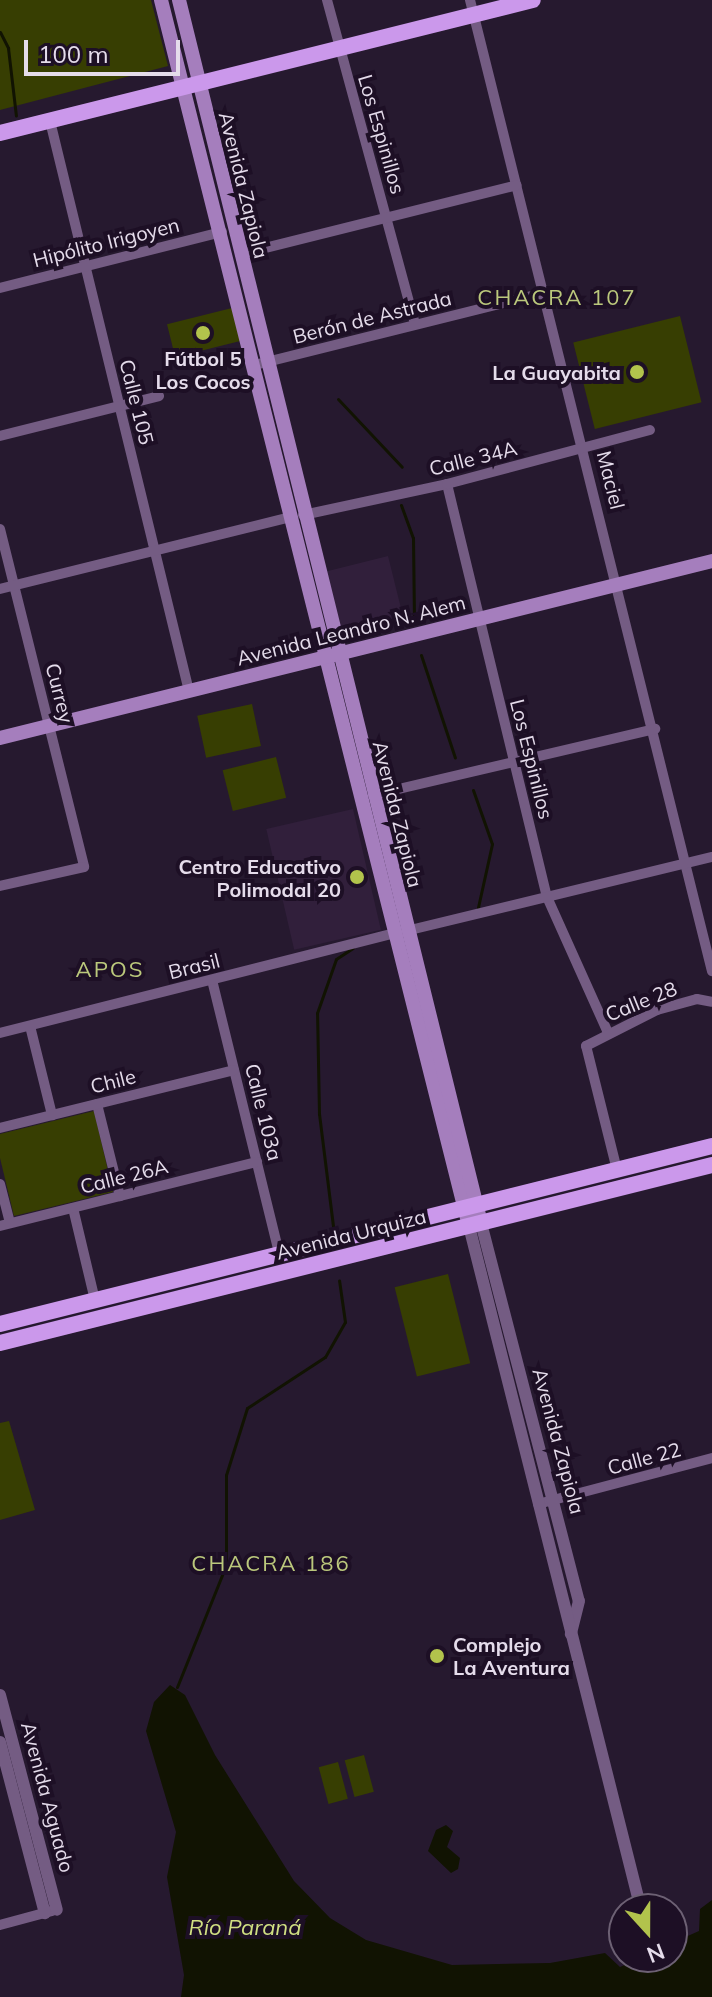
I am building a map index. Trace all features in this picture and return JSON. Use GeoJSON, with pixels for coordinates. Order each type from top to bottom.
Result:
{"type":"FeatureCollection","features":[{"type":"Feature","properties":{"kind":"main road","name":"Avenida Zapiola"},"geometry":{"type":"LineString","coordinates":[[161,0],[241,254],[262,364],[297,516],[475,1224]]}},
{"type":"Feature","properties":{"kind":"main road","name":"Avenida Zapiola"},"geometry":{"type":"LineString","coordinates":[[179,0],[190,86],[222,232],[262,364]]}},
{"type":"Feature","properties":{"kind":"main road"},"geometry":{"type":"LineString","coordinates":[[0,133],[339,48],[472,7],[533,0]]}},
{"type":"Feature","properties":{"kind":"main road","name":"Avenida Leandro N. Alem"},"geometry":{"type":"LineString","coordinates":[[0,738],[712,561]]}},
{"type":"Feature","properties":{"kind":"main road","name":"Avenida Zapiola"},"geometry":{"type":"LineString","coordinates":[[332,656],[373,795],[401,932]]}},
{"type":"Feature","properties":{"kind":"main road","name":"Avenida Urquiza"},"geometry":{"type":"LineString","coordinates":[[0,1324],[712,1146]]}},
{"type":"Feature","properties":{"kind":"main road","name":"Avenida Urquiza"},"geometry":{"type":"LineString","coordinates":[[0,1343],[712,1165]]}},
{"type":"Feature","properties":{"kind":"street","name":"Los Espinillos"},"geometry":{"type":"LineString","coordinates":[[327,0],[415,324]]}},
{"type":"Feature","properties":{"kind":"street","name":"Maciel"},"geometry":{"type":"LineString","coordinates":[[472,7],[689,863],[712,971]]}},
{"type":"Feature","properties":{"kind":"street","name":"Calle 105"},"geometry":{"type":"LineString","coordinates":[[50,121],[189,691]]}},
{"type":"Feature","properties":{"kind":"street"},"geometry":{"type":"LineString","coordinates":[[241,254],[517,185]]}},
{"type":"Feature","properties":{"kind":"street","name":"Hipólito Irigoyen"},"geometry":{"type":"LineString","coordinates":[[0,288],[222,232]]}},
{"type":"Feature","properties":{"kind":"street","name":"Berón de Astrada"},"geometry":{"type":"LineString","coordinates":[[262,364],[544,293]]}},
{"type":"Feature","properties":{"kind":"street"},"geometry":{"type":"LineString","coordinates":[[0,436],[159,396]]}},
{"type":"Feature","properties":{"kind":"street","name":"Calle 34A"},"geometry":{"type":"LineString","coordinates":[[0,589],[297,516],[447,484],[650,430]]}},
{"type":"Feature","properties":{"kind":"street","name":"Los Espinillos"},"geometry":{"type":"LineString","coordinates":[[447,484],[547,897],[608,1033]]}},
{"type":"Feature","properties":{"kind":"street","name":"Currey"},"geometry":{"type":"LineString","coordinates":[[0,529],[84,867],[0,886]]}},
{"type":"Feature","properties":{"kind":"street"},"geometry":{"type":"LineString","coordinates":[[373,795],[655,729]]}},
{"type":"Feature","properties":{"kind":"street","name":"Brasil"},"geometry":{"type":"LineString","coordinates":[[0,1033],[712,857]]}},
{"type":"Feature","properties":{"kind":"street","name":"Calle 103a"},"geometry":{"type":"LineString","coordinates":[[212,980],[279,1253]]}},
{"type":"Feature","properties":{"kind":"street","name":"Calle 28"},"geometry":{"type":"LineString","coordinates":[[617,1170],[586,1046],[657,1010],[697,999],[712,1002]]}},
{"type":"Feature","properties":{"kind":"street"},"geometry":{"type":"LineString","coordinates":[[30,1026],[52,1115]]}},
{"type":"Feature","properties":{"kind":"street","name":"Chile"},"geometry":{"type":"LineString","coordinates":[[0,1128],[234,1070]]}},
{"type":"Feature","properties":{"kind":"street"},"geometry":{"type":"LineString","coordinates":[[97,1104],[120,1196]]}},
{"type":"Feature","properties":{"kind":"street","name":"Calle 26A"},"geometry":{"type":"LineString","coordinates":[[5,1225],[257,1162]]}},
{"type":"Feature","properties":{"kind":"street"},"geometry":{"type":"LineString","coordinates":[[0,1184],[5,1225]]}},
{"type":"Feature","properties":{"kind":"street"},"geometry":{"type":"LineString","coordinates":[[73,1208],[95,1300]]}},
{"type":"Feature","properties":{"kind":"street","name":"Avenida Zapiola"},"geometry":{"type":"LineString","coordinates":[[475,1224],[579,1601],[571,1634]]}},
{"type":"Feature","properties":{"kind":"street","name":"Avenida Zapiola"},"geometry":{"type":"LineString","coordinates":[[475,1224],[538,1504],[637,1893]]}},
{"type":"Feature","properties":{"kind":"street","name":"Calle 22"},"geometry":{"type":"LineString","coordinates":[[538,1504],[712,1458]]}},
{"type":"Feature","properties":{"kind":"street","name":"Avenida Aguado"},"geometry":{"type":"LineString","coordinates":[[0,1695],[44,1913]]}},
{"type":"Feature","properties":{"kind":"street","name":"Avenida Aguado"},"geometry":{"type":"LineString","coordinates":[[0,1742],[5,1779],[44,1913]]}},
{"type":"Feature","properties":{"kind":"street"},"geometry":{"type":"LineString","coordinates":[[0,1925],[44,1913]]}},
{"type":"Feature","properties":{"kind":"shaded area"},"geometry":{"type":"Polygon","coordinates":[[[388,556],[403,616],[338,632],[323,572],[388,556]]]}},
{"type":"Feature","properties":{"kind":"shaded area"},"geometry":{"type":"Polygon","coordinates":[[[353,809],[381,930],[294,950],[266,829],[353,809]]]}},
{"type":"Feature","properties":{"kind":"green space"},"geometry":{"type":"Polygon","coordinates":[[[0,0],[151,0],[168,66],[0,110],[0,0]]]}},
{"type":"Feature","properties":{"kind":"green space","name":"Fútbol 5 Los Cocos"},"geometry":{"type":"Polygon","coordinates":[[[232,308],[240,341],[175,357],[167,324],[232,308]]]}},
{"type":"Feature","properties":{"kind":"green space","name":"La Guayabita"},"geometry":{"type":"Polygon","coordinates":[[[680,316],[702,402],[595,429],[573,343],[680,316]]]}},
{"type":"Feature","properties":{"kind":"green space"},"geometry":{"type":"Polygon","coordinates":[[[252,704],[261,746],[206,758],[197,716],[252,704]]]}},
{"type":"Feature","properties":{"kind":"green space"},"geometry":{"type":"Polygon","coordinates":[[[276,757],[286,798],[233,811],[223,770],[276,757]]]}},
{"type":"Feature","properties":{"kind":"green space"},"geometry":{"type":"Polygon","coordinates":[[[94,1111],[113,1192],[14,1216],[0,1158],[0,1134],[94,1111]]]}},
{"type":"Feature","properties":{"kind":"green space"},"geometry":{"type":"Polygon","coordinates":[[[448,1274],[470,1363],[417,1377],[395,1287],[448,1274]]]}},
{"type":"Feature","properties":{"kind":"green space"},"geometry":{"type":"Polygon","coordinates":[[[9,1421],[35,1510],[0,1520],[0,1423],[9,1421]]]}},
{"type":"Feature","properties":{"kind":"green space"},"geometry":{"type":"Polygon","coordinates":[[[364,1755],[374,1792],[355,1797],[345,1760],[364,1755]]]}},
{"type":"Feature","properties":{"kind":"green space"},"geometry":{"type":"Polygon","coordinates":[[[338,1762],[348,1799],[329,1804],[319,1767],[338,1762]]]}},
{"type":"Feature","properties":{"kind":"water","name":"Río Paraná"},"geometry":{"type":"Polygon","coordinates":[[[170,1685],[185,1695],[215,1755],[294,1881],[330,1918],[366,1940],[452,1965],[550,1963],[605,1953],[608,1956],[608,1973],[688,1973],[688,1936],[699,1931],[700,1909],[712,1900],[712,1997],[181,1997],[184,1975],[167,1877],[176,1832],[146,1731],[154,1702],[170,1685]]]}},
{"type":"Feature","properties":{"kind":"water"},"geometry":{"type":"Polygon","coordinates":[[[446,1825],[453,1831],[447,1847],[460,1858],[458,1869],[451,1873],[428,1851],[436,1830],[446,1825]]]}},
{"type":"Feature","properties":{"kind":"waterway"},"geometry":{"type":"LineString","coordinates":[[0,32],[8,48],[16,116]]}},
{"type":"Feature","properties":{"kind":"waterway"},"geometry":{"type":"LineString","coordinates":[[338,399],[402,467]]}},
{"type":"Feature","properties":{"kind":"waterway"},"geometry":{"type":"LineString","coordinates":[[401,505],[413,538],[414,617]]}},
{"type":"Feature","properties":{"kind":"waterway"},"geometry":{"type":"LineString","coordinates":[[421,655],[455,758]]}},
{"type":"Feature","properties":{"kind":"waterway"},"geometry":{"type":"LineString","coordinates":[[473,790],[492,844],[478,907]]}},
{"type":"Feature","properties":{"kind":"waterway"},"geometry":{"type":"LineString","coordinates":[[333,1226],[319,1114],[317,1013],[336,959],[353,948]]}},
{"type":"Feature","properties":{"kind":"waterway"},"geometry":{"type":"LineString","coordinates":[[177,1687],[226,1565],[226,1475],[247,1408],[325,1357],[345,1322],[339,1280]]}},
{"type":"Feature","properties":{"kind":"place","name":"Fútbol 5 Los Cocos"},"geometry":{"type":"Point","coordinates":[203,333]}},
{"type":"Feature","properties":{"kind":"place","name":"La Guayabita"},"geometry":{"type":"Point","coordinates":[637,372]}},
{"type":"Feature","properties":{"kind":"place","name":"Centro Educativo Polimodal 20"},"geometry":{"type":"Point","coordinates":[357,877]}},
{"type":"Feature","properties":{"kind":"place","name":"Complejo La Aventura"},"geometry":{"type":"Point","coordinates":[437,1656]}},
{"type":"Feature","properties":{"kind":"district","name":"CHACRA 107"},"geometry":{"type":"Point","coordinates":[557,298]}},
{"type":"Feature","properties":{"kind":"district","name":"APOS"},"geometry":{"type":"Point","coordinates":[110,970]}},
{"type":"Feature","properties":{"kind":"district","name":"CHACRA 186"},"geometry":{"type":"Point","coordinates":[271,1564]}}]}
